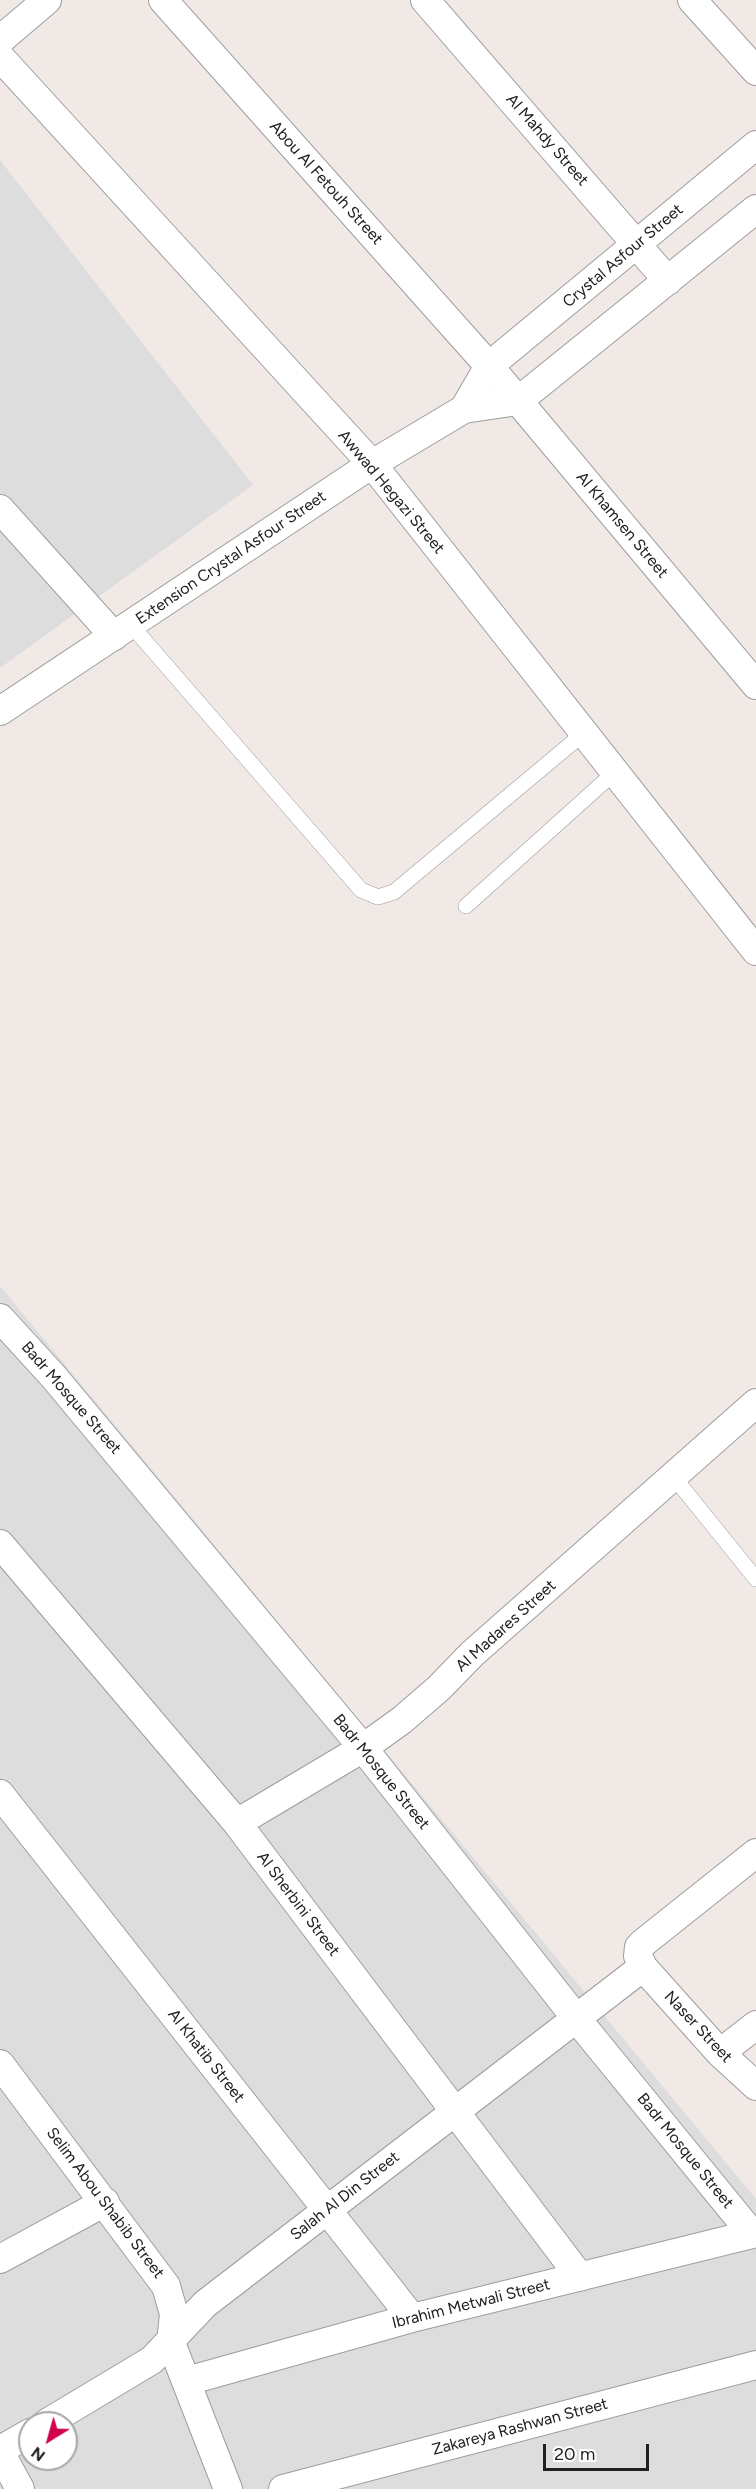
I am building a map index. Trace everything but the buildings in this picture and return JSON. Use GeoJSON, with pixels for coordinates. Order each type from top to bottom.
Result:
{"type":"FeatureCollection","features":[{"type":"Feature","properties":{"kind":"street"},"geometry":{"type":"LineString","coordinates":[[0,40],[47,0]]}},
{"type":"Feature","properties":{"kind":"street","name":"Abou Al Fetouh Street"},"geometry":{"type":"LineString","coordinates":[[163,0],[489,366]]}},
{"type":"Feature","properties":{"kind":"street","name":"Al Mahdy Street"},"geometry":{"type":"LineString","coordinates":[[425,0],[668,281]]}},
{"type":"Feature","properties":{"kind":"street"},"geometry":{"type":"LineString","coordinates":[[692,0],[756,71]]}},
{"type":"Feature","properties":{"kind":"street","name":"Awwad Hegazi Street"},"geometry":{"type":"LineString","coordinates":[[0,57],[372,464],[756,951]]}},
{"type":"Feature","properties":{"kind":"street","name":"Crystal Asfour Street"},"geometry":{"type":"LineString","coordinates":[[489,366],[756,145]]}},
{"type":"Feature","properties":{"kind":"street"},"geometry":{"type":"LineString","coordinates":[[518,401],[756,209]]}},
{"type":"Feature","properties":{"kind":"street","name":"Al Khamsen Street"},"geometry":{"type":"LineString","coordinates":[[489,366],[756,685]]}},
{"type":"Feature","properties":{"kind":"street","name":"Extension Crystal Asfour Street"},"geometry":{"type":"LineString","coordinates":[[464,409],[489,366]]}},
{"type":"Feature","properties":{"kind":"street","name":"Extension Crystal Asfour Street"},"geometry":{"type":"LineString","coordinates":[[0,711],[372,464],[464,409],[518,401]]}},
{"type":"Feature","properties":{"kind":"street"},"geometry":{"type":"LineString","coordinates":[[0,509],[122,630]]}},
{"type":"Feature","properties":{"kind":"street","name":"Badr Mosque Street"},"geometry":{"type":"LineString","coordinates":[[0,1318],[53,1376],[363,1748],[576,2018],[754,2234]]}},
{"type":"Feature","properties":{"kind":"street","name":"Al Madares Street"},"geometry":{"type":"LineString","coordinates":[[237,1823],[363,1748],[402,1720],[439,1688],[472,1654],[756,1403]]}},
{"type":"Feature","properties":{"kind":"street","name":"Al Sherbini Street"},"geometry":{"type":"LineString","coordinates":[[0,1545],[237,1823],[580,2277]]}},
{"type":"Feature","properties":{"kind":"street","name":"Al Khatib Street"},"geometry":{"type":"LineString","coordinates":[[0,1794],[412,2318]]}},
{"type":"Feature","properties":{"kind":"street"},"geometry":{"type":"LineString","coordinates":[[643,1967],[638,1956],[639,1947],[756,1853]]}},
{"type":"Feature","properties":{"kind":"street","name":"Salah Al Din Street"},"geometry":{"type":"LineString","coordinates":[[68,2411],[152,2360],[171,2343],[205,2304],[643,1967]]}},
{"type":"Feature","properties":{"kind":"street","name":"Naser Street"},"geometry":{"type":"LineString","coordinates":[[643,1967],[720,2054],[756,2086]]}},
{"type":"Feature","properties":{"kind":"street"},"geometry":{"type":"LineString","coordinates":[[720,2054],[756,2025]]}},
{"type":"Feature","properties":{"kind":"street","name":"Selim Abou Shabib Street"},"geometry":{"type":"LineString","coordinates":[[0,2064],[166,2286],[174,2313],[171,2343],[228,2489]]}},
{"type":"Feature","properties":{"kind":"street"},"geometry":{"type":"LineString","coordinates":[[0,2259],[105,2202]]}},
{"type":"Feature","properties":{"kind":"street","name":"Ibrahim Metwali Street"},"geometry":{"type":"LineString","coordinates":[[187,2381],[412,2318],[754,2234]]}},
{"type":"Feature","properties":{"kind":"street","name":"Zakareya Rashwan Street"},"geometry":{"type":"LineString","coordinates":[[284,2489],[756,2365]]}},
{"type":"Feature","properties":{"kind":"street"},"geometry":{"type":"LineString","coordinates":[[18,2440],[0,2451],[20,2489]]}},
{"type":"Feature","properties":{"kind":"lane"},"geometry":{"type":"LineString","coordinates":[[122,630],[361,890],[378,897],[394,892],[584,734]]}},
{"type":"Feature","properties":{"kind":"lane"},"geometry":{"type":"LineString","coordinates":[[466,906],[615,772]]}},
{"type":"Feature","properties":{"kind":"lane"},"geometry":{"type":"LineString","coordinates":[[673,1476],[756,1579]]}},
{"type":"Feature","properties":{"kind":"shaded area"},"geometry":{"type":"Polygon","coordinates":[[[0,160],[253,485],[0,668],[0,160]]]}},
{"type":"Feature","properties":{"kind":"shaded area"},"geometry":{"type":"Polygon","coordinates":[[[0,1286],[756,2199],[756,2489],[0,2489],[0,1286]]]}}]}
